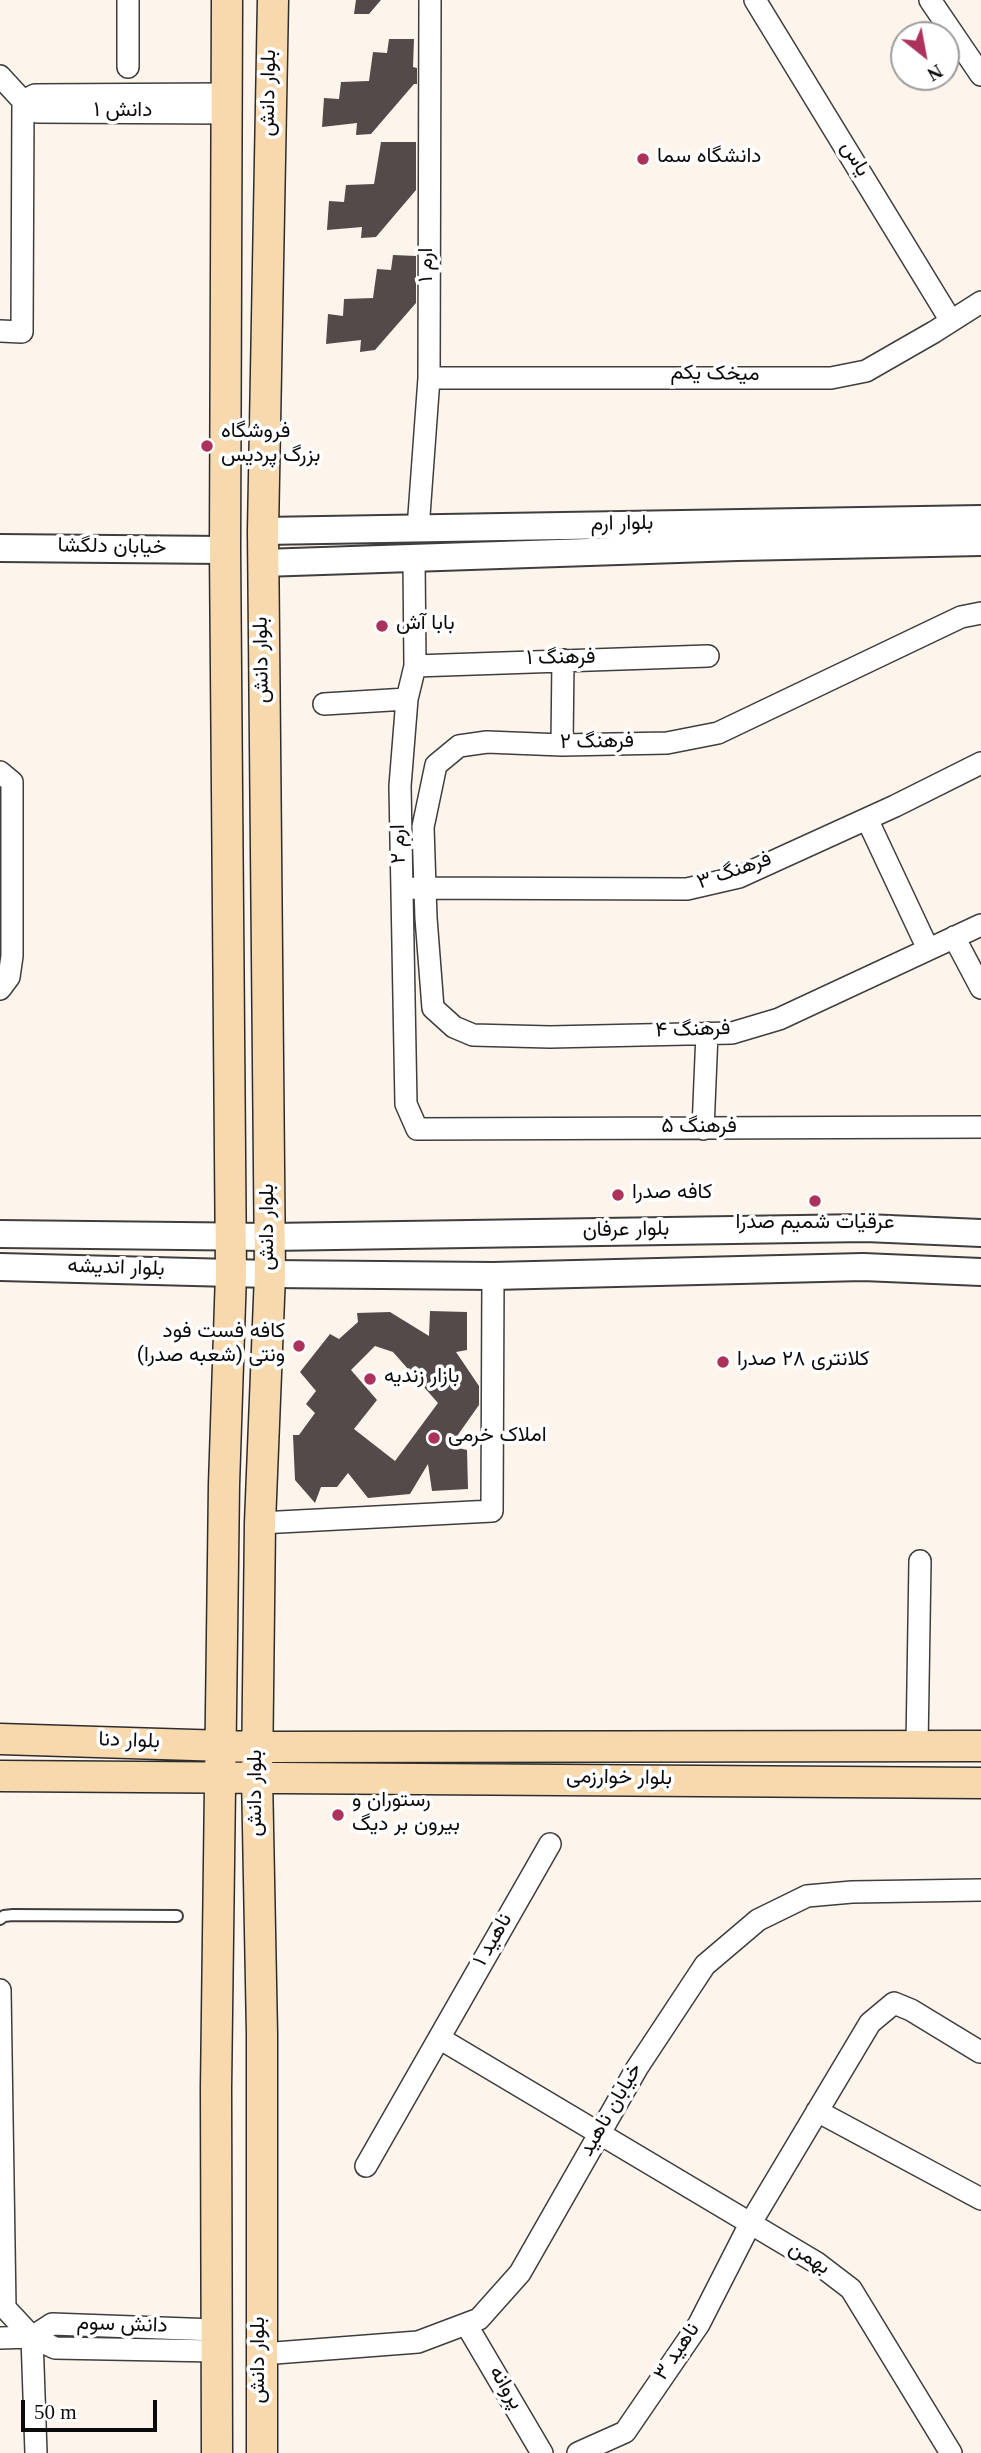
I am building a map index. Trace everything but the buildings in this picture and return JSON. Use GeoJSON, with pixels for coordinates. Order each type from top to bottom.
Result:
{"type":"FeatureCollection","features":[{"type":"Feature","properties":{"kind":"main road","name":"بلوار دانش"},"geometry":{"type":"LineString","coordinates":[[217,2453],[216,2088],[224,1485],[231,1273],[225,550],[227,0]]}},
{"type":"Feature","properties":{"kind":"main road","name":"بلوار دانش"},"geometry":{"type":"LineString","coordinates":[[262,2453],[262,2034],[257,1776],[260,1522],[270,1274],[263,531],[273,0]]}},
{"type":"Feature","properties":{"kind":"main road","name":"بلوار دنا"},"geometry":{"type":"LineString","coordinates":[[0,1739],[258,1747]]}},
{"type":"Feature","properties":{"kind":"main road","name":"بلوار خوارزمی"},"geometry":{"type":"LineString","coordinates":[[258,1747],[981,1746]]}},
{"type":"Feature","properties":{"kind":"main road","name":"بلوار دنا"},"geometry":{"type":"LineString","coordinates":[[0,1776],[257,1776]]}},
{"type":"Feature","properties":{"kind":"main road","name":"بلوار خوارزمی"},"geometry":{"type":"LineString","coordinates":[[257,1776],[981,1783]]}},
{"type":"Feature","properties":{"kind":"street"},"geometry":{"type":"LineString","coordinates":[[128,0],[128,66]]}},
{"type":"Feature","properties":{"kind":"street","name":"ارم ۱"},"geometry":{"type":"LineString","coordinates":[[418,529],[429,378],[430,0]]}},
{"type":"Feature","properties":{"kind":"street","name":"یاس"},"geometry":{"type":"LineString","coordinates":[[755,0],[951,321]]}},
{"type":"Feature","properties":{"kind":"street"},"geometry":{"type":"LineString","coordinates":[[930,0],[981,75]]}},
{"type":"Feature","properties":{"kind":"street"},"geometry":{"type":"LineString","coordinates":[[0,76],[23,101],[22,332],[0,331]]}},
{"type":"Feature","properties":{"kind":"street","name":"دانش ۱"},"geometry":{"type":"LineString","coordinates":[[23,101],[35,95],[227,104]]}},
{"type":"Feature","properties":{"kind":"street","name":"میخک یکم"},"geometry":{"type":"LineString","coordinates":[[429,378],[831,378],[866,371],[981,302]]}},
{"type":"Feature","properties":{"kind":"street","name":"بلوار ارم"},"geometry":{"type":"LineString","coordinates":[[263,531],[981,519]]}},
{"type":"Feature","properties":{"kind":"street"},"geometry":{"type":"LineString","coordinates":[[314,561],[306,558],[299,544],[302,536],[317,530]]}},
{"type":"Feature","properties":{"kind":"street","name":"بلوار ارم"},"geometry":{"type":"LineString","coordinates":[[263,563],[737,547],[981,542]]}},
{"type":"Feature","properties":{"kind":"street","name":"خیابان دلگشا"},"geometry":{"type":"LineString","coordinates":[[0,548],[225,550]]}},
{"type":"Feature","properties":{"kind":"street","name":"ارم ۲"},"geometry":{"type":"LineString","coordinates":[[414,559],[415,666],[407,699],[400,786],[406,1104],[417,1129]]}},
{"type":"Feature","properties":{"kind":"street","name":"فرهنگ ۲"},"geometry":{"type":"LineString","coordinates":[[433,1008],[423,827],[436,765],[459,747],[478,743],[667,743],[718,733],[950,623],[981,613]]}},
{"type":"Feature","properties":{"kind":"street","name":"فرهنگ ۱"},"geometry":{"type":"LineString","coordinates":[[415,666],[708,656]]}},
{"type":"Feature","properties":{"kind":"street"},"geometry":{"type":"LineString","coordinates":[[562,745],[563,660]]}},
{"type":"Feature","properties":{"kind":"street"},"geometry":{"type":"LineString","coordinates":[[324,704],[407,699]]}},
{"type":"Feature","properties":{"kind":"street","name":"فرهنگ ۳"},"geometry":{"type":"LineString","coordinates":[[401,888],[687,889],[738,877],[867,819],[981,763]]}},
{"type":"Feature","properties":{"kind":"street"},"geometry":{"type":"LineString","coordinates":[[0,772],[12,782],[12,956],[9,976],[0,989]]}},
{"type":"Feature","properties":{"kind":"street"},"geometry":{"type":"LineString","coordinates":[[867,819],[928,949]]}},
{"type":"Feature","properties":{"kind":"street","name":"فرهنگ ۴"},"geometry":{"type":"LineString","coordinates":[[433,1008],[454,1027],[473,1035],[550,1037],[732,1033],[779,1019],[981,925]]}},
{"type":"Feature","properties":{"kind":"street"},"geometry":{"type":"LineString","coordinates":[[954,937],[981,988]]}},
{"type":"Feature","properties":{"kind":"street"},"geometry":{"type":"LineString","coordinates":[[704,1129],[708,1033]]}},
{"type":"Feature","properties":{"kind":"street","name":"فرهنگ ۵"},"geometry":{"type":"LineString","coordinates":[[417,1129],[981,1127]]}},
{"type":"Feature","properties":{"kind":"street","name":"بلوار عرفان"},"geometry":{"type":"LineString","coordinates":[[229,1237],[866,1228],[981,1233]]}},
{"type":"Feature","properties":{"kind":"street","name":"بلوار اندیشه"},"geometry":{"type":"LineString","coordinates":[[0,1234],[229,1237]]}},
{"type":"Feature","properties":{"kind":"street","name":"بلوار اندیشه"},"geometry":{"type":"LineString","coordinates":[[0,1267],[270,1274]]}},
{"type":"Feature","properties":{"kind":"street","name":"بلوار عرفان"},"geometry":{"type":"LineString","coordinates":[[270,1274],[493,1276],[863,1267],[981,1272]]}},
{"type":"Feature","properties":{"kind":"street"},"geometry":{"type":"LineString","coordinates":[[260,1522],[492,1511],[493,1276]]}},
{"type":"Feature","properties":{"kind":"street"},"geometry":{"type":"LineString","coordinates":[[917,1746],[920,1561]]}},
{"type":"Feature","properties":{"kind":"street","name":"ناهید ۱"},"geometry":{"type":"LineString","coordinates":[[366,2166],[550,1844]]}},
{"type":"Feature","properties":{"kind":"street","name":"خیابان ناهید"},"geometry":{"type":"LineString","coordinates":[[262,2354],[418,2342],[480,2319],[520,2273],[638,2068],[705,1965],[758,1920],[807,1896],[852,1892],[981,1890]]}},
{"type":"Feature","properties":{"kind":"street"},"geometry":{"type":"LineString","coordinates":[[0,1990],[5,2308],[32,2337],[36,2453]]}},
{"type":"Feature","properties":{"kind":"street","name":"ناهید ۳"},"geometry":{"type":"LineString","coordinates":[[578,2453],[625,2432],[699,2323],[750,2224],[870,2023],[894,2003],[911,2010],[979,2052]]}},
{"type":"Feature","properties":{"kind":"street"},"geometry":{"type":"LineString","coordinates":[[439,2038],[599,2135]]}},
{"type":"Feature","properties":{"kind":"street"},"geometry":{"type":"LineString","coordinates":[[817,2111],[981,2199]]}},
{"type":"Feature","properties":{"kind":"street","name":"بهمن"},"geometry":{"type":"LineString","coordinates":[[599,2135],[817,2263],[851,2289],[950,2453]]}},
{"type":"Feature","properties":{"kind":"street","name":"دانش سوم"},"geometry":{"type":"LineString","coordinates":[[0,2338],[32,2337],[52,2324],[215,2341]]}},
{"type":"Feature","properties":{"kind":"street","name":"پروانه"},"geometry":{"type":"LineString","coordinates":[[466,2324],[542,2453]]}},
{"type":"Feature","properties":{"kind":"lane"},"geometry":{"type":"LineString","coordinates":[[0,1919],[13,1915],[177,1916]]}},
{"type":"Feature","properties":{"kind":"place","name":"دانشگاه سما"},"geometry":{"type":"Point","coordinates":[643,159]}},
{"type":"Feature","properties":{"kind":"place","name":"فروشگاه بزرگ پردیس"},"geometry":{"type":"Point","coordinates":[207,446]}},
{"type":"Feature","properties":{"kind":"place","name":"بابا آش"},"geometry":{"type":"Point","coordinates":[382,626]}},
{"type":"Feature","properties":{"kind":"place","name":"کافه صدرا"},"geometry":{"type":"Point","coordinates":[618,1195]}},
{"type":"Feature","properties":{"kind":"place","name":"عرقیات شمیم صدرا"},"geometry":{"type":"Point","coordinates":[815,1201]}},
{"type":"Feature","properties":{"kind":"place","name":"کافه فست فود ونتی (شعبه صدرا)"},"geometry":{"type":"Point","coordinates":[299,1346]}},
{"type":"Feature","properties":{"kind":"place","name":"کلانتری ۲۸ صدرا"},"geometry":{"type":"Point","coordinates":[723,1362]}},
{"type":"Feature","properties":{"kind":"place","name":"بازار زندیه"},"geometry":{"type":"Point","coordinates":[370,1379]}},
{"type":"Feature","properties":{"kind":"place","name":"املاک خرمی"},"geometry":{"type":"Point","coordinates":[434,1438]}},
{"type":"Feature","properties":{"kind":"place","name":"رستوران و بیرون بر دیگ"},"geometry":{"type":"Point","coordinates":[338,1815]}}]}
